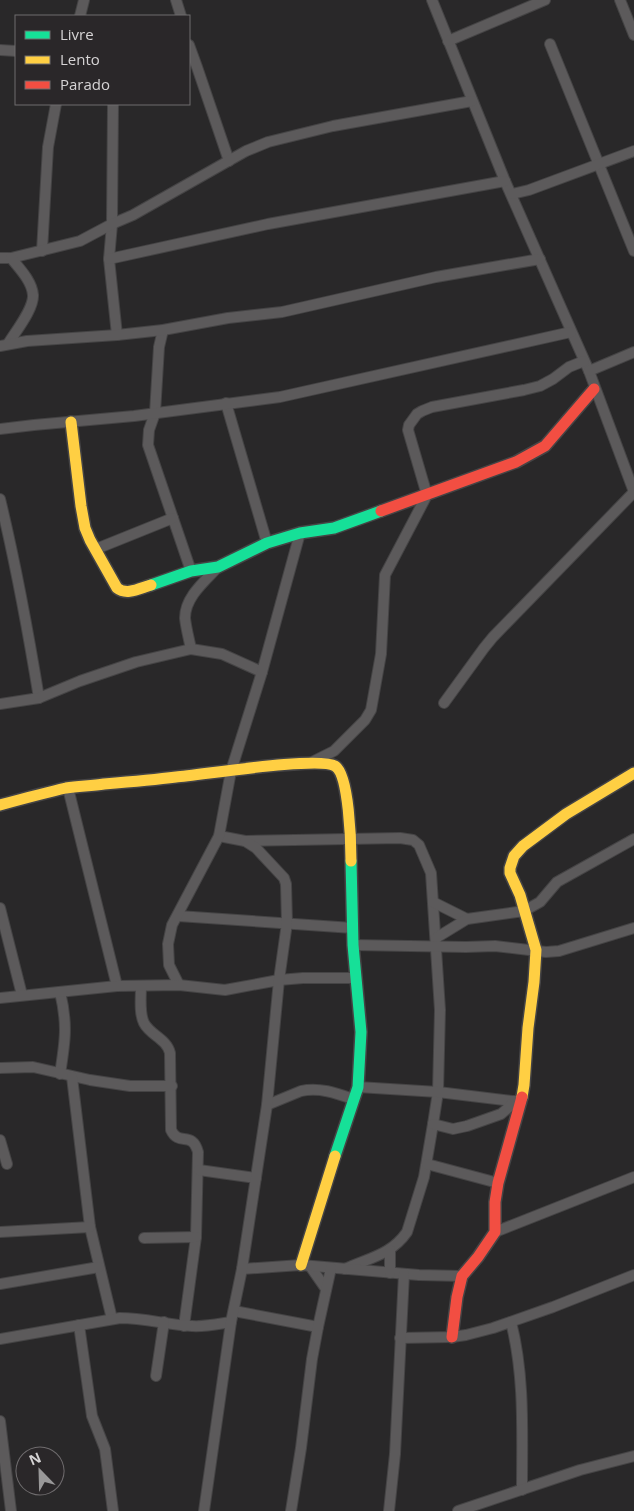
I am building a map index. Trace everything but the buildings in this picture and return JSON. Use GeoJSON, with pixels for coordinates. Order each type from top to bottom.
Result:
{"type":"FeatureCollection","features":[{"type":"Feature","properties":{"kind":"street"},"geometry":{"type":"LineString","coordinates":[[80,15],[84,0]]}},
{"type":"Feature","properties":{"kind":"street"},"geometry":{"type":"LineString","coordinates":[[176,0],[181,15]]}},
{"type":"Feature","properties":{"kind":"street"},"geometry":{"type":"LineString","coordinates":[[432,0],[505,181],[589,371],[594,389],[634,492],[493,637],[444,704]]}},
{"type":"Feature","properties":{"kind":"street"},"geometry":{"type":"LineString","coordinates":[[448,40],[545,0]]}},
{"type":"Feature","properties":{"kind":"street"},"geometry":{"type":"LineString","coordinates":[[620,0],[634,35]]}},
{"type":"Feature","properties":{"kind":"street"},"geometry":{"type":"LineString","coordinates":[[550,44],[600,163],[634,251]]}},
{"type":"Feature","properties":{"kind":"street"},"geometry":{"type":"LineString","coordinates":[[190,48],[228,161]]}},
{"type":"Feature","properties":{"kind":"street"},"geometry":{"type":"LineString","coordinates":[[0,50],[15,51]]}},
{"type":"Feature","properties":{"kind":"street"},"geometry":{"type":"LineString","coordinates":[[0,258],[11,258],[80,241],[133,215],[246,151],[268,142],[333,126],[472,101]]}},
{"type":"Feature","properties":{"kind":"street"},"geometry":{"type":"LineString","coordinates":[[42,251],[48,147],[56,105]]}},
{"type":"Feature","properties":{"kind":"street"},"geometry":{"type":"LineString","coordinates":[[113,105],[112,224],[109,259],[117,336]]}},
{"type":"Feature","properties":{"kind":"street"},"geometry":{"type":"LineString","coordinates":[[512,194],[529,190],[634,151]]}},
{"type":"Feature","properties":{"kind":"street"},"geometry":{"type":"LineString","coordinates":[[109,259],[277,223],[505,181]]}},
{"type":"Feature","properties":{"kind":"street"},"geometry":{"type":"LineString","coordinates":[[4,345],[26,315],[32,303],[33,295],[28,279],[11,258]]}},
{"type":"Feature","properties":{"kind":"street"},"geometry":{"type":"LineString","coordinates":[[4,345],[27,341],[117,336],[228,318],[282,312],[436,277],[540,259]]}},
{"type":"Feature","properties":{"kind":"street"},"geometry":{"type":"LineString","coordinates":[[163,330],[159,347],[155,413],[149,430],[148,445],[191,571]]}},
{"type":"Feature","properties":{"kind":"street"},"geometry":{"type":"LineString","coordinates":[[0,429],[155,413],[280,397],[571,332]]}},
{"type":"Feature","properties":{"kind":"street"},"geometry":{"type":"LineString","coordinates":[[589,371],[634,352]]}},
{"type":"Feature","properties":{"kind":"street"},"geometry":{"type":"LineString","coordinates":[[309,763],[334,751],[365,720],[371,710],[381,654],[385,575],[426,494],[408,430],[409,425],[418,414],[432,407],[540,386],[569,367],[584,361]]}},
{"type":"Feature","properties":{"kind":"street"},"geometry":{"type":"LineString","coordinates":[[71,422],[85,528],[117,588],[122,592],[129,592],[191,571],[218,567],[267,543],[300,533],[334,528],[516,462],[545,446],[594,389]]}},
{"type":"Feature","properties":{"kind":"street"},"geometry":{"type":"LineString","coordinates":[[226,403],[267,543]]}},
{"type":"Feature","properties":{"kind":"street"},"geometry":{"type":"LineString","coordinates":[[0,499],[11,542],[39,698]]}},
{"type":"Feature","properties":{"kind":"street"},"geometry":{"type":"LineString","coordinates":[[96,549],[173,518]]}},
{"type":"Feature","properties":{"kind":"street"},"geometry":{"type":"LineString","coordinates":[[179,985],[169,965],[169,936],[172,925],[219,836],[231,771],[262,672],[300,533]]}},
{"type":"Feature","properties":{"kind":"street"},"geometry":{"type":"LineString","coordinates":[[191,649],[185,618],[187,606],[196,590],[218,567]]}},
{"type":"Feature","properties":{"kind":"street"},"geometry":{"type":"LineString","coordinates":[[0,704],[39,698],[136,662],[191,649],[222,654],[262,672]]}},
{"type":"Feature","properties":{"kind":"street"},"geometry":{"type":"LineString","coordinates":[[0,805],[68,788],[270,766],[309,763],[334,765],[340,770],[345,786],[351,839],[353,945],[360,1032],[358,1087],[317,1211],[306,1266]]}},
{"type":"Feature","properties":{"kind":"street"},"geometry":{"type":"LineString","coordinates":[[495,1232],[495,1202],[498,1184],[518,1101],[524,1085],[536,950],[520,895],[510,874],[512,862],[517,851],[566,814],[634,773]]}},
{"type":"Feature","properties":{"kind":"street"},"geometry":{"type":"LineString","coordinates":[[68,788],[118,986]]}},
{"type":"Feature","properties":{"kind":"street"},"geometry":{"type":"LineString","coordinates":[[219,836],[245,841],[400,838],[413,840],[419,845],[431,873],[440,1010],[438,1092],[427,1164],[407,1232],[403,1238],[390,1250],[346,1269]]}},
{"type":"Feature","properties":{"kind":"street"},"geometry":{"type":"LineString","coordinates":[[436,942],[467,919],[524,911],[540,902],[557,882],[634,839]]}},
{"type":"Feature","properties":{"kind":"street"},"geometry":{"type":"LineString","coordinates":[[204,1511],[231,1322],[242,1269],[267,1105],[279,980],[288,923],[284,878],[256,848],[245,841]]}},
{"type":"Feature","properties":{"kind":"street"},"geometry":{"type":"LineString","coordinates":[[433,902],[467,919]]}},
{"type":"Feature","properties":{"kind":"street"},"geometry":{"type":"LineString","coordinates":[[0,908],[22,995]]}},
{"type":"Feature","properties":{"kind":"street"},"geometry":{"type":"LineString","coordinates":[[178,916],[353,928]]}},
{"type":"Feature","properties":{"kind":"street"},"geometry":{"type":"LineString","coordinates":[[353,945],[408,947],[436,942],[466,947],[505,946],[546,952],[559,951],[634,928]]}},
{"type":"Feature","properties":{"kind":"street"},"geometry":{"type":"LineString","coordinates":[[158,985],[169,965]]}},
{"type":"Feature","properties":{"kind":"street"},"geometry":{"type":"LineString","coordinates":[[0,998],[118,986],[179,985],[225,990],[279,980],[356,978]]}},
{"type":"Feature","properties":{"kind":"street"},"geometry":{"type":"LineString","coordinates":[[141,986],[142,1018],[145,1024],[169,1048],[172,1086],[171,1130],[177,1138],[191,1140],[196,1144],[198,1152],[196,1237],[184,1326]]}},
{"type":"Feature","properties":{"kind":"street"},"geometry":{"type":"LineString","coordinates":[[60,992],[66,1022],[60,1074]]}},
{"type":"Feature","properties":{"kind":"street"},"geometry":{"type":"LineString","coordinates":[[0,1068],[32,1067],[72,1077],[130,1086],[172,1086]]}},
{"type":"Feature","properties":{"kind":"street"},"geometry":{"type":"LineString","coordinates":[[72,1077],[90,1227],[112,1318]]}},
{"type":"Feature","properties":{"kind":"street"},"geometry":{"type":"LineString","coordinates":[[358,1087],[438,1092],[518,1101]]}},
{"type":"Feature","properties":{"kind":"street"},"geometry":{"type":"LineString","coordinates":[[267,1105],[301,1090],[336,1093],[353,1099]]}},
{"type":"Feature","properties":{"kind":"street"},"geometry":{"type":"LineString","coordinates":[[433,1124],[453,1128],[467,1126],[501,1114],[518,1101]]}},
{"type":"Feature","properties":{"kind":"street"},"geometry":{"type":"LineString","coordinates":[[0,1140],[7,1164]]}},
{"type":"Feature","properties":{"kind":"street"},"geometry":{"type":"LineString","coordinates":[[427,1164],[498,1184]]}},
{"type":"Feature","properties":{"kind":"street"},"geometry":{"type":"LineString","coordinates":[[199,1170],[256,1178]]}},
{"type":"Feature","properties":{"kind":"street"},"geometry":{"type":"LineString","coordinates":[[452,1337],[457,1297],[462,1276],[495,1232],[634,1177]]}},
{"type":"Feature","properties":{"kind":"street"},"geometry":{"type":"LineString","coordinates":[[0,1232],[90,1227]]}},
{"type":"Feature","properties":{"kind":"street"},"geometry":{"type":"LineString","coordinates":[[144,1238],[196,1237]]}},
{"type":"Feature","properties":{"kind":"street"},"geometry":{"type":"LineString","coordinates":[[390,1250],[390,1273]]}},
{"type":"Feature","properties":{"kind":"street"},"geometry":{"type":"LineString","coordinates":[[306,1266],[326,1289]]}},
{"type":"Feature","properties":{"kind":"street"},"geometry":{"type":"LineString","coordinates":[[242,1269],[306,1266],[404,1274],[462,1276]]}},
{"type":"Feature","properties":{"kind":"street"},"geometry":{"type":"LineString","coordinates":[[0,1284],[99,1267]]}},
{"type":"Feature","properties":{"kind":"street"},"geometry":{"type":"LineString","coordinates":[[290,1511],[318,1326],[331,1268]]}},
{"type":"Feature","properties":{"kind":"street"},"geometry":{"type":"LineString","coordinates":[[389,1511],[396,1445],[404,1274]]}},
{"type":"Feature","properties":{"kind":"street"},"geometry":{"type":"LineString","coordinates":[[400,1338],[466,1335],[511,1322],[634,1275]]}},
{"type":"Feature","properties":{"kind":"street"},"geometry":{"type":"LineString","coordinates":[[234,1310],[318,1326]]}},
{"type":"Feature","properties":{"kind":"street"},"geometry":{"type":"LineString","coordinates":[[0,1339],[112,1318],[136,1318],[184,1326],[211,1326],[231,1322]]}},
{"type":"Feature","properties":{"kind":"street"},"geometry":{"type":"LineString","coordinates":[[156,1376],[164,1322]]}},
{"type":"Feature","properties":{"kind":"street"},"geometry":{"type":"LineString","coordinates":[[511,1322],[517,1346],[521,1383],[522,1490]]}},
{"type":"Feature","properties":{"kind":"street"},"geometry":{"type":"LineString","coordinates":[[79,1325],[92,1416],[105,1450],[113,1511]]}},
{"type":"Feature","properties":{"kind":"street"},"geometry":{"type":"LineString","coordinates":[[0,1421],[11,1511]]}},
{"type":"Feature","properties":{"kind":"street"},"geometry":{"type":"LineString","coordinates":[[458,1511],[580,1470],[634,1456]]}},
{"type":"Feature","properties":{"kind":"traffic: fast"},"geometry":{"type":"LineString","coordinates":[[151,585],[191,571],[218,567],[267,543],[300,533],[334,528],[381,511]]}},
{"type":"Feature","properties":{"kind":"traffic: fast"},"geometry":{"type":"LineString","coordinates":[[335,1156],[358,1087],[361,1032],[353,945],[351,861]]}},
{"type":"Feature","properties":{"kind":"traffic: slow"},"geometry":{"type":"LineString","coordinates":[[71,422],[81,506],[85,528],[90,540],[117,588],[129,591],[151,585]]}},
{"type":"Feature","properties":{"kind":"traffic: slow"},"geometry":{"type":"LineString","coordinates":[[0,805],[71,787],[259,767],[307,763],[324,764],[335,766],[340,772],[343,782],[348,810],[351,861]]}},
{"type":"Feature","properties":{"kind":"traffic: slow"},"geometry":{"type":"LineString","coordinates":[[522,1097],[536,950],[520,895],[510,873],[514,856],[523,846],[566,814],[634,773]]}},
{"type":"Feature","properties":{"kind":"traffic: slow"},"geometry":{"type":"LineString","coordinates":[[301,1265],[335,1156]]}},
{"type":"Feature","properties":{"kind":"traffic: jam"},"geometry":{"type":"LineString","coordinates":[[381,511],[516,462],[545,446],[594,389]]}},
{"type":"Feature","properties":{"kind":"traffic: jam"},"geometry":{"type":"LineString","coordinates":[[452,1337],[457,1297],[462,1276],[495,1232],[495,1202],[498,1183],[522,1097]]}}]}
